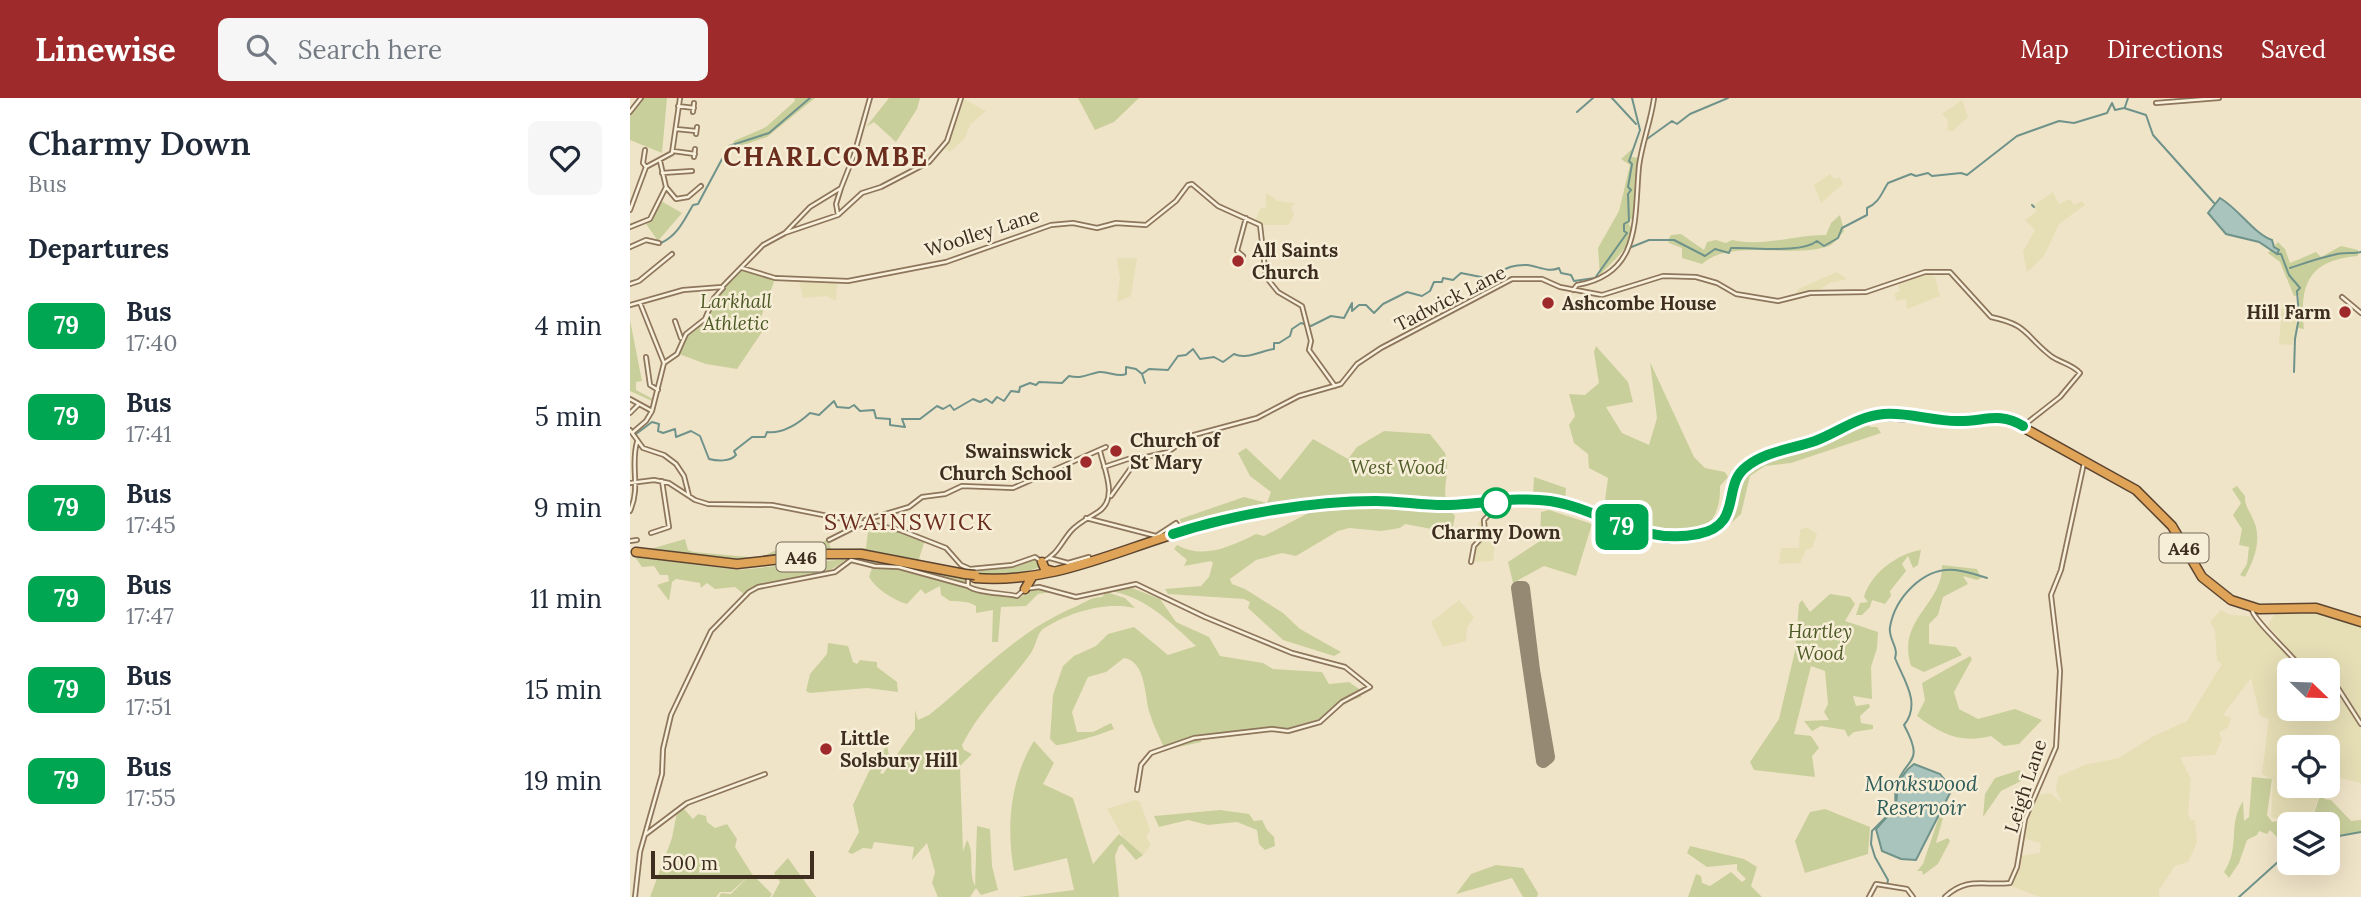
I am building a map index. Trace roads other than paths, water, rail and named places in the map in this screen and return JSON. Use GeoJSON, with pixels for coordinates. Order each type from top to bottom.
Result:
{"type":"FeatureCollection","features":[{"type":"Feature","properties":{"kind":"highway","name":"A46"},"geometry":{"type":"LineString","coordinates":[[969,575],[1033,576],[1069,570],[1212,522],[1332,504],[1499,502],[1531,499],[1551,501],[1630,530],[1695,535],[1714,527],[1727,515],[1736,480],[1747,466],[1775,452],[1816,440],[1860,419],[1890,413],[1960,421],[1995,416],[2023,426],[2084,463],[2117,477],[2136,490],[2172,526],[2202,577],[2231,600],[2252,609]]}},
{"type":"Feature","properties":{"kind":"highway","name":"A46"},"geometry":{"type":"LineString","coordinates":[[636,546],[737,564],[825,554],[873,555],[1023,584]]}},
{"type":"Feature","properties":{"kind":"highway","name":"A46"},"geometry":{"type":"LineString","coordinates":[[1033,576],[1109,556]]}},
{"type":"Feature","properties":{"kind":"highway"},"geometry":{"type":"LineString","coordinates":[[1023,584],[1045,561],[1052,571]]}},
{"type":"Feature","properties":{"kind":"highway"},"geometry":{"type":"LineString","coordinates":[[2252,609],[2305,606],[2361,622]]}},
{"type":"Feature","properties":{"kind":"street"},"geometry":{"type":"LineString","coordinates":[[630,112],[640,98]]}},
{"type":"Feature","properties":{"kind":"street"},"geometry":{"type":"LineString","coordinates":[[630,210],[646,167],[669,157],[673,152],[680,98]]}},
{"type":"Feature","properties":{"kind":"street"},"geometry":{"type":"LineString","coordinates":[[838,215],[836,204],[861,136],[870,98]]}},
{"type":"Feature","properties":{"kind":"street"},"geometry":{"type":"LineString","coordinates":[[664,363],[677,354],[681,341],[705,319],[714,298],[769,240],[838,215],[862,193],[915,171],[936,156],[951,133],[961,98]]}},
{"type":"Feature","properties":{"kind":"street"},"geometry":{"type":"LineString","coordinates":[[1573,290],[1577,285],[1601,279],[1625,257],[1634,234],[1639,164],[1654,98]]}},
{"type":"Feature","properties":{"kind":"street"},"geometry":{"type":"LineString","coordinates":[[2155,103],[2219,98]]}},
{"type":"Feature","properties":{"kind":"street"},"geometry":{"type":"LineString","coordinates":[[678,106],[694,108]]}},
{"type":"Feature","properties":{"kind":"street"},"geometry":{"type":"LineString","coordinates":[[676,129],[696,131]]}},
{"type":"Feature","properties":{"kind":"street"},"geometry":{"type":"LineString","coordinates":[[645,150],[643,163],[646,167]]}},
{"type":"Feature","properties":{"kind":"street"},"geometry":{"type":"LineString","coordinates":[[673,152],[695,153]]}},
{"type":"Feature","properties":{"kind":"street"},"geometry":{"type":"LineString","coordinates":[[660,161],[666,187],[673,197],[682,200],[701,186]]}},
{"type":"Feature","properties":{"kind":"street"},"geometry":{"type":"LineString","coordinates":[[662,173],[692,171]]}},
{"type":"Feature","properties":{"kind":"street","name":"Woolley Lane"},"geometry":{"type":"LineString","coordinates":[[742,268],[775,278],[816,282],[858,279],[946,262],[1051,225],[1073,223],[1091,228],[1116,223],[1146,225],[1176,201],[1190,184],[1218,206],[1246,218]]}},
{"type":"Feature","properties":{"kind":"street"},"geometry":{"type":"LineString","coordinates":[[630,227],[650,219],[666,187]]}},
{"type":"Feature","properties":{"kind":"street"},"geometry":{"type":"LineString","coordinates":[[785,233],[810,207],[841,188]]}},
{"type":"Feature","properties":{"kind":"street"},"geometry":{"type":"LineString","coordinates":[[1243,256],[1237,251],[1246,218],[1260,225],[1269,283],[1280,294],[1301,305],[1311,341],[1309,350],[1335,386]]}},
{"type":"Feature","properties":{"kind":"street"},"geometry":{"type":"LineString","coordinates":[[630,247],[650,237],[659,243]]}},
{"type":"Feature","properties":{"kind":"street"},"geometry":{"type":"LineString","coordinates":[[630,284],[639,281],[672,254]]}},
{"type":"Feature","properties":{"kind":"street","name":"Tadwick Lane"},"geometry":{"type":"LineString","coordinates":[[1104,467],[1128,459],[1168,452],[1190,436],[1257,418],[1299,396],[1345,382],[1360,361],[1506,281],[1542,279],[1573,290],[1606,295],[1656,277],[1703,278],[1736,294],[1782,301],[1810,293],[1866,292],[1925,272],[1950,272],[1991,317],[2011,320],[2051,355],[2071,365],[2080,376],[2023,426]]}},
{"type":"Feature","properties":{"kind":"street"},"geometry":{"type":"LineString","coordinates":[[630,305],[683,290],[719,288],[729,282]]}},
{"type":"Feature","properties":{"kind":"street"},"geometry":{"type":"LineString","coordinates":[[2342,297],[2361,313]]}},
{"type":"Feature","properties":{"kind":"street"},"geometry":{"type":"LineString","coordinates":[[640,303],[664,363],[652,411],[646,421],[631,432],[637,443],[676,464],[684,476],[689,496]]}},
{"type":"Feature","properties":{"kind":"street"},"geometry":{"type":"LineString","coordinates":[[675,321],[681,341]]}},
{"type":"Feature","properties":{"kind":"street"},"geometry":{"type":"LineString","coordinates":[[646,357],[650,385],[658,390]]}},
{"type":"Feature","properties":{"kind":"street"},"geometry":{"type":"LineString","coordinates":[[630,399],[652,411]]}},
{"type":"Feature","properties":{"kind":"street"},"geometry":{"type":"LineString","coordinates":[[630,414],[638,405]]}},
{"type":"Feature","properties":{"kind":"street"},"geometry":{"type":"LineString","coordinates":[[630,444],[637,443]]}},
{"type":"Feature","properties":{"kind":"street"},"geometry":{"type":"LineString","coordinates":[[630,511],[631,460],[637,443]]}},
{"type":"Feature","properties":{"kind":"street"},"geometry":{"type":"LineString","coordinates":[[829,540],[866,521],[870,516],[909,507],[922,497],[945,494],[962,486],[1013,488],[1070,460],[1106,447]]}},
{"type":"Feature","properties":{"kind":"street"},"geometry":{"type":"LineString","coordinates":[[1100,451],[1109,487],[1108,498]]}},
{"type":"Feature","properties":{"kind":"street","name":"Tadwick Lane"},"geometry":{"type":"LineString","coordinates":[[1045,561],[1055,556],[1072,530],[1096,513],[1131,468],[1146,457]]}},
{"type":"Feature","properties":{"kind":"street","name":"Leigh Lane"},"geometry":{"type":"LineString","coordinates":[[1945,897],[1961,885],[1985,881],[2010,883],[2015,875],[2024,824],[2056,747],[2060,671],[2051,594],[2061,570],[2084,463]]}},
{"type":"Feature","properties":{"kind":"street"},"geometry":{"type":"LineString","coordinates":[[632,482],[662,481],[708,504],[772,505],[907,531],[946,548],[969,575],[968,586]]}},
{"type":"Feature","properties":{"kind":"street"},"geometry":{"type":"LineString","coordinates":[[651,533],[669,527],[662,481]]}},
{"type":"Feature","properties":{"kind":"street"},"geometry":{"type":"LineString","coordinates":[[1471,562],[1474,546],[1485,534],[1484,520],[1499,502]]}},
{"type":"Feature","properties":{"kind":"street"},"geometry":{"type":"LineString","coordinates":[[1094,519],[1096,513]]}},
{"type":"Feature","properties":{"kind":"street"},"geometry":{"type":"LineString","coordinates":[[1086,518],[1157,536],[1176,523],[1177,533]]}},
{"type":"Feature","properties":{"kind":"street"},"geometry":{"type":"LineString","coordinates":[[630,541],[636,546]]}},
{"type":"Feature","properties":{"kind":"street"},"geometry":{"type":"LineString","coordinates":[[969,575],[1035,557],[1045,561],[1068,563],[1089,557]]}},
{"type":"Feature","properties":{"kind":"street"},"geometry":{"type":"LineString","coordinates":[[635,897],[644,836],[662,774],[663,749],[674,708],[711,631],[752,590],[835,572],[851,560],[875,566],[899,567],[968,586],[975,591],[1002,592],[1017,596],[1023,584],[1076,597],[1136,584],[1205,618],[1292,653],[1345,667],[1370,687],[1342,702],[1323,720],[1310,725],[1288,731],[1272,729],[1194,738],[1151,753],[1141,765],[1137,790]]}},
{"type":"Feature","properties":{"kind":"street"},"geometry":{"type":"LineString","coordinates":[[2252,609],[2256,619],[2294,658]]}},
{"type":"Feature","properties":{"kind":"street"},"geometry":{"type":"LineString","coordinates":[[2340,692],[2361,724]]}},
{"type":"Feature","properties":{"kind":"street"},"geometry":{"type":"LineString","coordinates":[[644,836],[687,803],[765,774]]}},
{"type":"Feature","properties":{"kind":"street"},"geometry":{"type":"LineString","coordinates":[[1869,897],[1876,884],[1907,889],[1913,897]]}},
{"type":"Feature","properties":{"kind":"water"},"geometry":{"type":"Polygon","coordinates":[[[2220,198],[2259,233],[2272,240],[2274,247],[2279,250],[2277,254],[2259,242],[2226,234],[2208,213],[2220,198]]]}},
{"type":"Feature","properties":{"kind":"water","name":"Monkswood Reservoir"},"geometry":{"type":"Polygon","coordinates":[[[1914,764],[1940,774],[1952,789],[1916,860],[1901,859],[1882,851],[1876,829],[1896,807],[1899,783],[1914,764]]]}},
{"type":"Feature","properties":{"kind":"waterway"},"geometry":{"type":"LineString","coordinates":[[661,243],[676,231],[693,205],[698,204],[729,146],[769,133],[810,98]]}},
{"type":"Feature","properties":{"kind":"waterway"},"geometry":{"type":"LineString","coordinates":[[1577,112],[1593,98]]}},
{"type":"Feature","properties":{"kind":"waterway"},"geometry":{"type":"LineString","coordinates":[[1612,98],[1636,124]]}},
{"type":"Feature","properties":{"kind":"waterway"},"geometry":{"type":"LineString","coordinates":[[636,434],[652,422],[659,424],[658,431],[663,433],[675,429],[676,437],[691,431],[700,436],[709,459],[727,460],[736,455],[734,451],[752,437],[765,437],[767,432],[785,430],[810,413],[819,415],[834,401],[837,407],[849,408],[854,405],[860,411],[874,410],[876,418],[890,419],[890,425],[905,427],[902,419],[920,419],[937,406],[943,409],[950,405],[954,410],[973,399],[980,402],[986,399],[992,403],[997,397],[1004,401],[1011,391],[1019,392],[1020,387],[1030,383],[1062,383],[1069,376],[1082,377],[1099,372],[1123,375],[1126,374],[1126,367],[1136,369],[1142,374],[1149,369],[1168,370],[1178,356],[1186,355],[1193,349],[1200,359],[1214,357],[1223,362],[1234,354],[1248,356],[1274,349],[1274,343],[1290,336],[1292,329],[1301,323],[1311,326],[1331,316],[1344,318],[1352,303],[1352,311],[1359,305],[1366,305],[1374,313],[1383,304],[1407,292],[1422,296],[1430,291],[1434,282],[1442,282],[1443,278],[1453,280],[1461,273],[1486,278],[1509,268],[1527,265],[1547,270],[1559,268],[1561,273],[1571,275],[1574,281],[1595,278],[1627,233],[1624,231],[1624,224],[1629,221],[1628,194],[1631,190],[1628,187],[1632,164],[1629,161],[1640,130],[1632,98]]}},
{"type":"Feature","properties":{"kind":"waterway"},"geometry":{"type":"LineString","coordinates":[[1647,139],[1672,121],[1677,124],[1690,114],[1728,98]]}},
{"type":"Feature","properties":{"kind":"waterway"},"geometry":{"type":"LineString","coordinates":[[2125,107],[2128,98]]}},
{"type":"Feature","properties":{"kind":"waterway"},"geometry":{"type":"LineString","coordinates":[[1629,248],[1649,240],[1674,240],[1705,256],[1715,249],[1729,253],[1731,248],[1789,249],[1817,241],[1824,246],[1838,238],[1842,228],[1867,215],[1867,208],[1877,201],[1888,183],[1911,174],[1967,175],[2017,136],[2059,121],[2074,123],[2107,113],[2112,103],[2115,110],[2124,108],[2146,115],[2153,135],[2214,203]]}},
{"type":"Feature","properties":{"kind":"waterway"},"geometry":{"type":"LineString","coordinates":[[2290,268],[2337,254],[2361,252]]}},
{"type":"Feature","properties":{"kind":"waterway"},"geometry":{"type":"LineString","coordinates":[[2277,254],[2281,254],[2289,275],[2300,288],[2297,291],[2299,317],[2294,372]]}},
{"type":"Feature","properties":{"kind":"waterway"},"geometry":{"type":"LineString","coordinates":[[1142,374],[1145,383]]}},
{"type":"Feature","properties":{"kind":"waterway"},"geometry":{"type":"LineString","coordinates":[[1887,885],[1888,880],[1871,844],[1872,831],[1894,809],[1896,787],[1914,754],[1904,725],[1909,717],[1911,700],[1895,658],[1896,650],[1890,631],[1893,616],[1912,586],[1932,574],[1955,570],[1987,578]]}},
{"type":"Feature","properties":{"kind":"waterway"},"geometry":{"type":"LineString","coordinates":[[2340,836],[2361,832]]}},
{"type":"Feature","properties":{"kind":"waterway"},"geometry":{"type":"LineString","coordinates":[[2239,897],[2277,863]]}},
{"type":"Feature","properties":{"kind":"place","name":"All Saints Church"},"geometry":{"type":"Point","coordinates":[1238,261]}},
{"type":"Feature","properties":{"kind":"place","name":"Ashcombe House"},"geometry":{"type":"Point","coordinates":[1548,303]}},
{"type":"Feature","properties":{"kind":"place","name":"Hill Farm"},"geometry":{"type":"Point","coordinates":[2345,312]}},
{"type":"Feature","properties":{"kind":"place","name":"Church of St Mary"},"geometry":{"type":"Point","coordinates":[1116,451]}},
{"type":"Feature","properties":{"kind":"place","name":"Swainswick Church School"},"geometry":{"type":"Point","coordinates":[1086,462]}},
{"type":"Feature","properties":{"kind":"place","name":"Charmy Down"},"geometry":{"type":"Point","coordinates":[1496,503]}},
{"type":"Feature","properties":{"kind":"place","name":"Little Solsbury Hill"},"geometry":{"type":"Point","coordinates":[826,749]}},
{"type":"Feature","properties":{"kind":"district","name":"CHARLCOMBE"},"geometry":{"type":"Point","coordinates":[826,156]}},
{"type":"Feature","properties":{"kind":"district","name":"SWAINSWICK"},"geometry":{"type":"Point","coordinates":[909,521]}},
{"type":"Feature","properties":{"kind":"park label","name":"Larkhall Athletic"},"geometry":{"type":"Point","coordinates":[736,312]}},
{"type":"Feature","properties":{"kind":"park label","name":"West Wood"},"geometry":{"type":"Point","coordinates":[1398,467]}},
{"type":"Feature","properties":{"kind":"park label","name":"Hartley Wood"},"geometry":{"type":"Point","coordinates":[1820,642]}}]}
